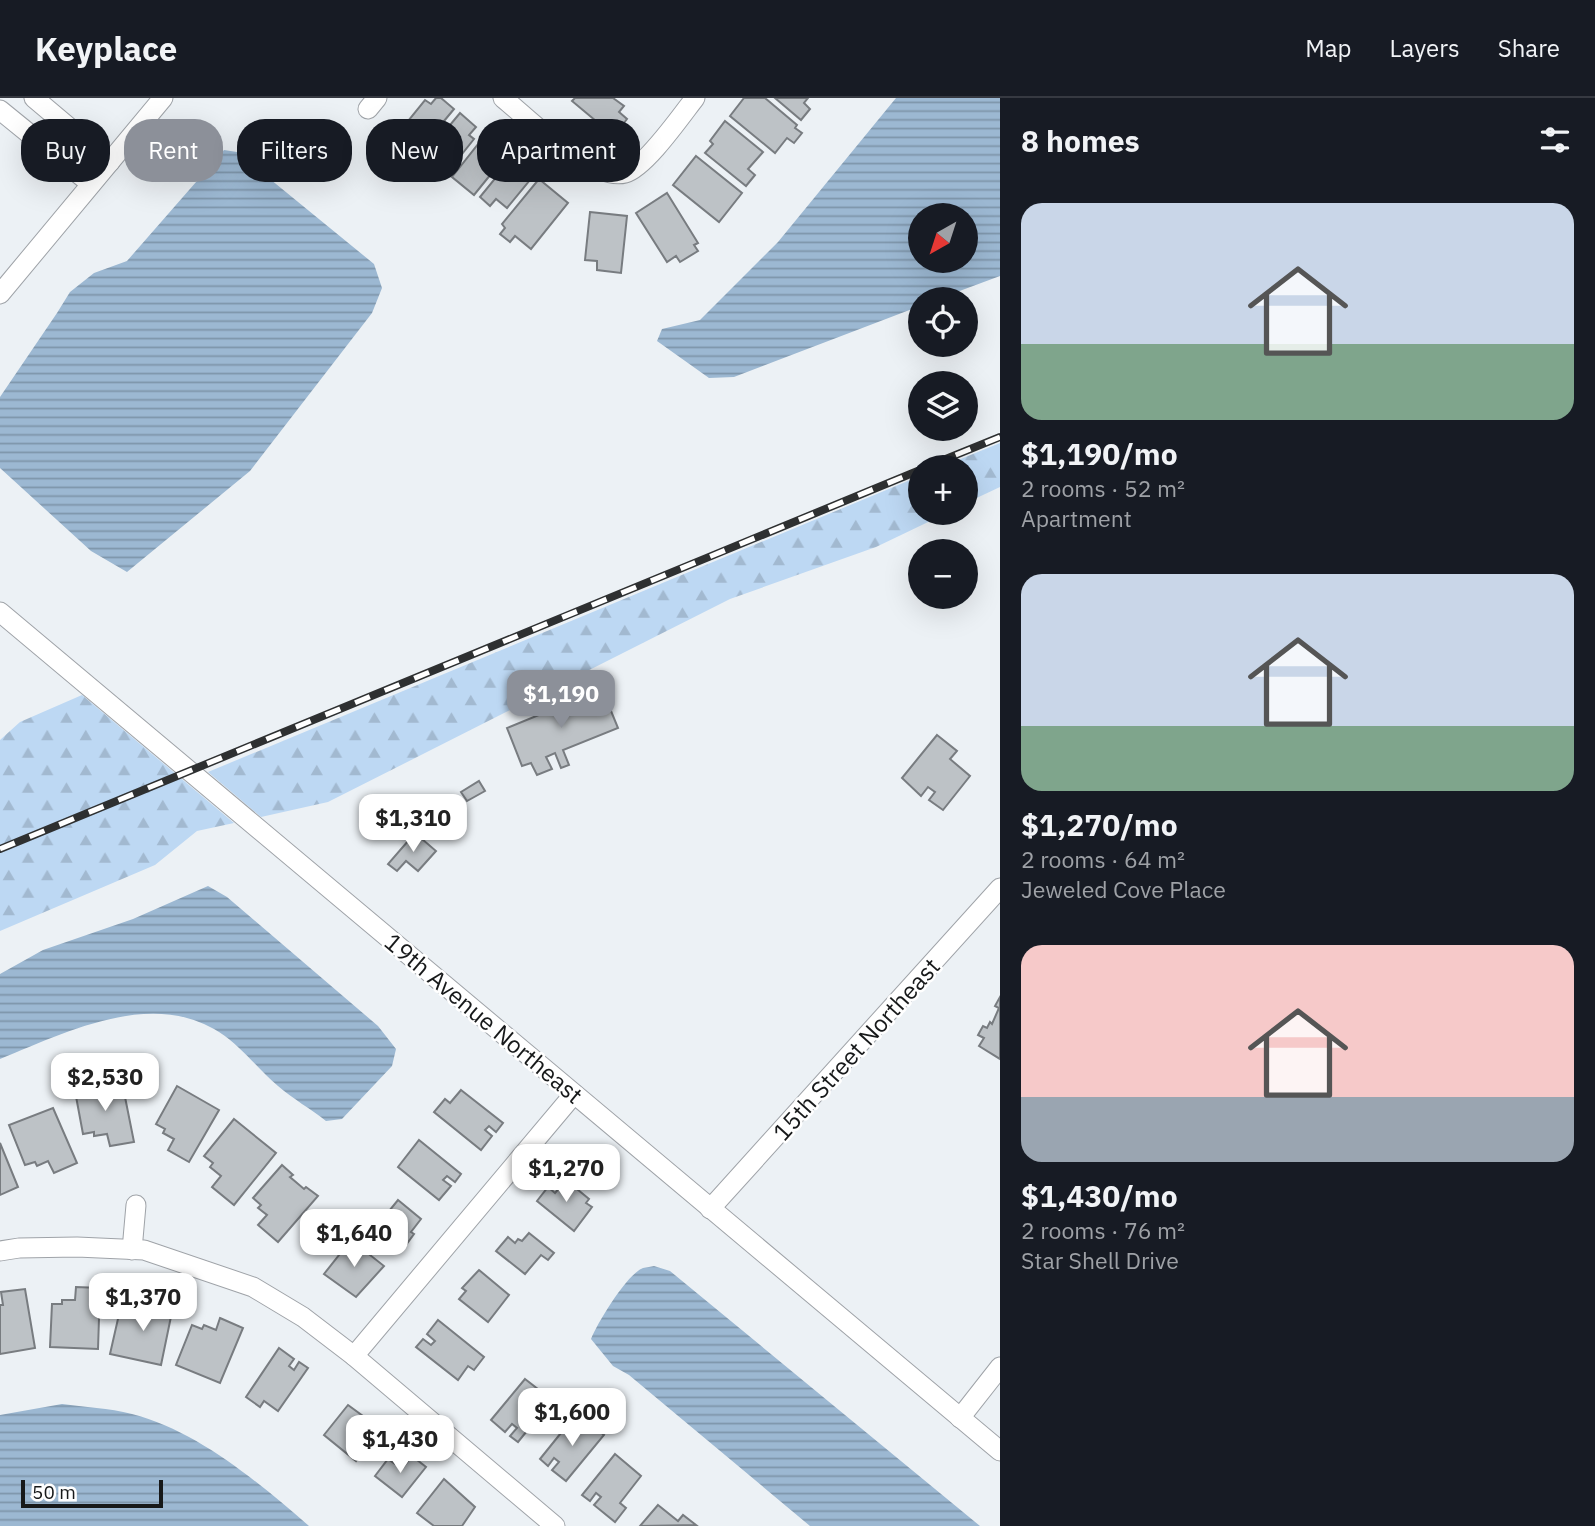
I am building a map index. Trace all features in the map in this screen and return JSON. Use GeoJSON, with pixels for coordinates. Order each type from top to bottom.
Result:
{"type":"FeatureCollection","features":[{"type":"Feature","properties":{"kind":"street"},"geometry":{"type":"LineString","coordinates":[[34,98],[59,119]]}},
{"type":"Feature","properties":{"kind":"street"},"geometry":{"type":"LineString","coordinates":[[110,162],[163,98]]}},
{"type":"Feature","properties":{"kind":"street"},"geometry":{"type":"LineString","coordinates":[[503,98],[586,165],[606,174],[626,173],[647,158],[695,98]]}},
{"type":"Feature","properties":{"kind":"street"},"geometry":{"type":"LineString","coordinates":[[0,110],[92,184],[0,294]]}},
{"type":"Feature","properties":{"kind":"street","name":"19th Avenue Northeast"},"geometry":{"type":"LineString","coordinates":[[0,612],[1000,1451]]}},
{"type":"Feature","properties":{"kind":"street","name":"15th Street Northeast"},"geometry":{"type":"LineString","coordinates":[[710,1209],[1000,888]]}},
{"type":"Feature","properties":{"kind":"street"},"geometry":{"type":"LineString","coordinates":[[355,1356],[573,1094]]}},
{"type":"Feature","properties":{"kind":"street"},"geometry":{"type":"LineString","coordinates":[[132,1250],[136,1205]]}},
{"type":"Feature","properties":{"kind":"street"},"geometry":{"type":"LineString","coordinates":[[0,1251],[19,1248],[144,1250],[253,1287],[303,1317],[355,1356],[555,1526]]}},
{"type":"Feature","properties":{"kind":"street"},"geometry":{"type":"LineString","coordinates":[[960,1418],[1000,1367]]}},
{"type":"Feature","properties":{"kind":"green space"},"geometry":{"type":"Polygon","coordinates":[[[1000,443],[1000,487],[978,497],[978,455],[970,455],[1000,443]]]}},
{"type":"Feature","properties":{"kind":"green space"},"geometry":{"type":"Polygon","coordinates":[[[908,481],[908,525],[922,525],[876,547],[730,599],[328,802],[261,817],[208,772],[908,481]]]}},
{"type":"Feature","properties":{"kind":"green space"},"geometry":{"type":"Polygon","coordinates":[[[82,695],[234,823],[197,831],[155,865],[0,931],[0,740],[20,722],[82,695]]]}},
{"type":"Feature","properties":{"kind":"shaded area"},"geometry":{"type":"Polygon","coordinates":[[[896,98],[1000,98],[1000,276],[970,287],[908,287],[908,311],[734,377],[709,378],[657,341],[662,329],[700,320],[778,242],[896,98]]]}},
{"type":"Feature","properties":{"kind":"shaded area"},"geometry":{"type":"Polygon","coordinates":[[[223,151],[237,152],[237,182],[274,182],[374,264],[382,288],[372,313],[250,471],[127,572],[91,551],[0,468],[0,397],[70,292],[94,273],[127,261],[196,182],[223,182],[223,151]]]}},
{"type":"Feature","properties":{"kind":"shaded area"},"geometry":{"type":"Polygon","coordinates":[[[208,886],[227,897],[378,1026],[396,1049],[392,1066],[342,1119],[326,1121],[278,1086],[219,1032],[193,1020],[166,1014],[109,1019],[53,1037],[0,1059],[0,974],[43,950],[133,919],[208,886]]]}},
{"type":"Feature","properties":{"kind":"shaded area"},"geometry":{"type":"Polygon","coordinates":[[[654,1266],[670,1271],[980,1526],[810,1526],[629,1375],[613,1366],[591,1339],[606,1311],[629,1279],[643,1268],[654,1266]]]}},
{"type":"Feature","properties":{"kind":"shaded area"},"geometry":{"type":"Polygon","coordinates":[[[62,1404],[132,1414],[180,1432],[204,1445],[248,1476],[309,1526],[0,1526],[0,1415],[62,1404]]]}},
{"type":"Feature","properties":{"kind":"building"},"geometry":{"type":"Polygon","coordinates":[[[436,98],[441,98],[454,109],[446,119],[410,119],[425,100],[431,104],[436,98]]]}},
{"type":"Feature","properties":{"kind":"building"},"geometry":{"type":"Polygon","coordinates":[[[575,98],[613,98],[624,106],[619,112],[627,119],[594,119],[572,101],[575,98]]]}},
{"type":"Feature","properties":{"kind":"building"},"geometry":{"type":"Polygon","coordinates":[[[744,98],[765,98],[797,125],[795,128],[802,133],[794,143],[787,138],[775,153],[730,116],[744,98]]]}},
{"type":"Feature","properties":{"kind":"building"},"geometry":{"type":"Polygon","coordinates":[[[775,98],[808,98],[804,103],[810,109],[801,120],[775,98]]]}},
{"type":"Feature","properties":{"kind":"building"},"geometry":{"type":"Polygon","coordinates":[[[460,113],[476,127],[469,135],[474,139],[463,153],[463,119],[455,119],[460,113]]]}},
{"type":"Feature","properties":{"kind":"building"},"geometry":{"type":"Polygon","coordinates":[[[725,121],[763,152],[748,169],[755,175],[746,186],[705,153],[713,144],[710,141],[725,121]]]}},
{"type":"Feature","properties":{"kind":"building"},"geometry":{"type":"Polygon","coordinates":[[[477,146],[477,182],[485,182],[474,195],[458,182],[463,182],[463,163],[477,146]]]}},
{"type":"Feature","properties":{"kind":"building"},"geometry":{"type":"Polygon","coordinates":[[[696,156],[742,193],[719,222],[673,185],[696,156]]]}},
{"type":"Feature","properties":{"kind":"building"},"geometry":{"type":"Polygon","coordinates":[[[492,182],[528,182],[507,208],[496,199],[490,206],[480,197],[492,182]]]}},
{"type":"Feature","properties":{"kind":"building"},"geometry":{"type":"Polygon","coordinates":[[[537,182],[543,182],[568,203],[531,249],[515,236],[510,242],[500,234],[505,228],[502,224],[537,182]]]}},
{"type":"Feature","properties":{"kind":"building"},"geometry":{"type":"Polygon","coordinates":[[[667,193],[698,243],[694,245],[698,251],[680,262],[676,256],[667,262],[636,213],[667,193]]]}},
{"type":"Feature","properties":{"kind":"building"},"geometry":{"type":"Polygon","coordinates":[[[590,212],[627,216],[621,273],[597,270],[597,261],[585,260],[590,212]]]}},
{"type":"Feature","properties":{"kind":"building"},"geometry":{"type":"Polygon","coordinates":[[[602,689],[618,728],[563,750],[569,765],[561,768],[555,753],[546,757],[552,769],[537,775],[531,763],[522,766],[507,728],[602,689]]]}},
{"type":"Feature","properties":{"kind":"building"},"geometry":{"type":"Polygon","coordinates":[[[937,735],[957,751],[950,759],[970,776],[943,810],[929,800],[935,792],[928,787],[921,796],[902,778],[937,735]]]}},
{"type":"Feature","properties":{"kind":"building"},"geometry":{"type":"Polygon","coordinates":[[[479,781],[485,791],[467,801],[461,792],[479,781]]]}},
{"type":"Feature","properties":{"kind":"building"},"geometry":{"type":"Polygon","coordinates":[[[415,833],[436,851],[418,871],[406,861],[397,871],[388,864],[415,833]]]}},
{"type":"Feature","properties":{"kind":"building"},"geometry":{"type":"Polygon","coordinates":[[[1000,997],[1000,1059],[979,1046],[984,1038],[978,1035],[983,1026],[987,1028],[990,1022],[992,1024],[999,1008],[995,1006],[1000,997]]]}},
{"type":"Feature","properties":{"kind":"building"},"geometry":{"type":"Polygon","coordinates":[[[122,1082],[134,1142],[110,1146],[107,1134],[83,1134],[75,1091],[122,1082]]]}},
{"type":"Feature","properties":{"kind":"building"},"geometry":{"type":"Polygon","coordinates":[[[177,1086],[219,1110],[189,1162],[168,1150],[174,1139],[163,1133],[165,1129],[156,1124],[177,1086]]]}},
{"type":"Feature","properties":{"kind":"building"},"geometry":{"type":"Polygon","coordinates":[[[461,1090],[503,1123],[496,1132],[489,1126],[485,1130],[492,1136],[481,1150],[434,1112],[445,1099],[450,1103],[461,1090]]]}},
{"type":"Feature","properties":{"kind":"building"},"geometry":{"type":"Polygon","coordinates":[[[53,1108],[77,1163],[54,1173],[48,1161],[37,1166],[35,1162],[25,1165],[9,1125],[53,1108]]]}},
{"type":"Feature","properties":{"kind":"building"},"geometry":{"type":"Polygon","coordinates":[[[234,1119],[276,1153],[234,1205],[212,1187],[221,1176],[210,1167],[213,1163],[204,1156],[234,1119]]]}},
{"type":"Feature","properties":{"kind":"building"},"geometry":{"type":"Polygon","coordinates":[[[419,1140],[461,1174],[455,1182],[447,1176],[443,1180],[451,1186],[439,1200],[398,1167],[419,1140]]]}},
{"type":"Feature","properties":{"kind":"building"},"geometry":{"type":"Polygon","coordinates":[[[0,1143],[18,1187],[0,1195],[0,1143]]]}},
{"type":"Feature","properties":{"kind":"building"},"geometry":{"type":"Polygon","coordinates":[[[282,1165],[293,1175],[290,1177],[318,1196],[278,1242],[258,1225],[267,1215],[258,1208],[261,1205],[253,1198],[282,1165]]]}},
{"type":"Feature","properties":{"kind":"building"},"geometry":{"type":"Polygon","coordinates":[[[566,1180],[589,1199],[586,1203],[592,1207],[574,1231],[537,1201],[548,1187],[555,1193],[566,1180]]]}},
{"type":"Feature","properties":{"kind":"building"},"geometry":{"type":"Polygon","coordinates":[[[398,1200],[421,1219],[403,1249],[376,1227],[398,1200]]]}},
{"type":"Feature","properties":{"kind":"building"},"geometry":{"type":"Polygon","coordinates":[[[529,1233],[554,1253],[548,1260],[541,1255],[525,1274],[496,1251],[508,1237],[515,1243],[518,1239],[522,1241],[529,1233]]]}},
{"type":"Feature","properties":{"kind":"building"},"geometry":{"type":"Polygon","coordinates":[[[351,1240],[384,1266],[356,1297],[324,1274],[351,1240]]]}},
{"type":"Feature","properties":{"kind":"building"},"geometry":{"type":"Polygon","coordinates":[[[479,1270],[509,1295],[488,1322],[459,1299],[466,1291],[462,1288],[479,1270]]]}},
{"type":"Feature","properties":{"kind":"building"},"geometry":{"type":"Polygon","coordinates":[[[76,1287],[100,1288],[98,1349],[50,1347],[52,1304],[62,1304],[62,1300],[75,1300],[76,1287]]]}},
{"type":"Feature","properties":{"kind":"building"},"geometry":{"type":"Polygon","coordinates":[[[25,1289],[35,1348],[0,1354],[0,1305],[3,1305],[1,1292],[25,1289]]]}},
{"type":"Feature","properties":{"kind":"building"},"geometry":{"type":"Polygon","coordinates":[[[150,1298],[174,1302],[161,1365],[110,1354],[120,1310],[131,1313],[131,1309],[147,1312],[150,1298]]]}},
{"type":"Feature","properties":{"kind":"building"},"geometry":{"type":"Polygon","coordinates":[[[220,1318],[243,1328],[220,1383],[176,1365],[192,1325],[202,1329],[204,1325],[216,1330],[220,1318]]]}},
{"type":"Feature","properties":{"kind":"building"},"geometry":{"type":"Polygon","coordinates":[[[438,1320],[484,1357],[474,1370],[468,1366],[458,1380],[416,1347],[423,1339],[431,1345],[435,1341],[427,1334],[438,1320]]]}},
{"type":"Feature","properties":{"kind":"building"},"geometry":{"type":"Polygon","coordinates":[[[279,1348],[294,1359],[289,1366],[294,1370],[299,1362],[308,1368],[278,1411],[264,1401],[260,1407],[246,1397],[279,1348]]]}},
{"type":"Feature","properties":{"kind":"building"},"geometry":{"type":"Polygon","coordinates":[[[525,1379],[552,1400],[518,1442],[510,1436],[517,1428],[512,1424],[505,1432],[491,1420],[525,1379]]]}},
{"type":"Feature","properties":{"kind":"building"},"geometry":{"type":"Polygon","coordinates":[[[348,1405],[382,1430],[356,1461],[324,1435],[348,1405]]]}},
{"type":"Feature","properties":{"kind":"building"},"geometry":{"type":"Polygon","coordinates":[[[573,1418],[586,1429],[590,1424],[604,1435],[566,1481],[552,1470],[559,1462],[554,1458],[548,1466],[540,1459],[573,1418]]]}},
{"type":"Feature","properties":{"kind":"building"},"geometry":{"type":"Polygon","coordinates":[[[615,1454],[641,1476],[620,1503],[626,1508],[615,1522],[594,1505],[601,1497],[596,1493],[590,1501],[582,1495],[615,1454]]]}},
{"type":"Feature","properties":{"kind":"building"},"geometry":{"type":"Polygon","coordinates":[[[412,1456],[426,1467],[402,1497],[375,1476],[388,1459],[395,1464],[398,1461],[404,1466],[412,1456]]]}},
{"type":"Feature","properties":{"kind":"building"},"geometry":{"type":"Polygon","coordinates":[[[444,1479],[475,1507],[462,1526],[434,1526],[417,1513],[444,1479]]]}},
{"type":"Feature","properties":{"kind":"building"},"geometry":{"type":"Polygon","coordinates":[[[658,1505],[678,1521],[683,1515],[696,1525],[640,1526],[658,1505]]]}},
{"type":"Feature","properties":{"kind":"railway"},"geometry":{"type":"LineString","coordinates":[[956,455],[1000,437]]}},
{"type":"Feature","properties":{"kind":"railway"},"geometry":{"type":"LineString","coordinates":[[0,849],[908,475]]}}]}
